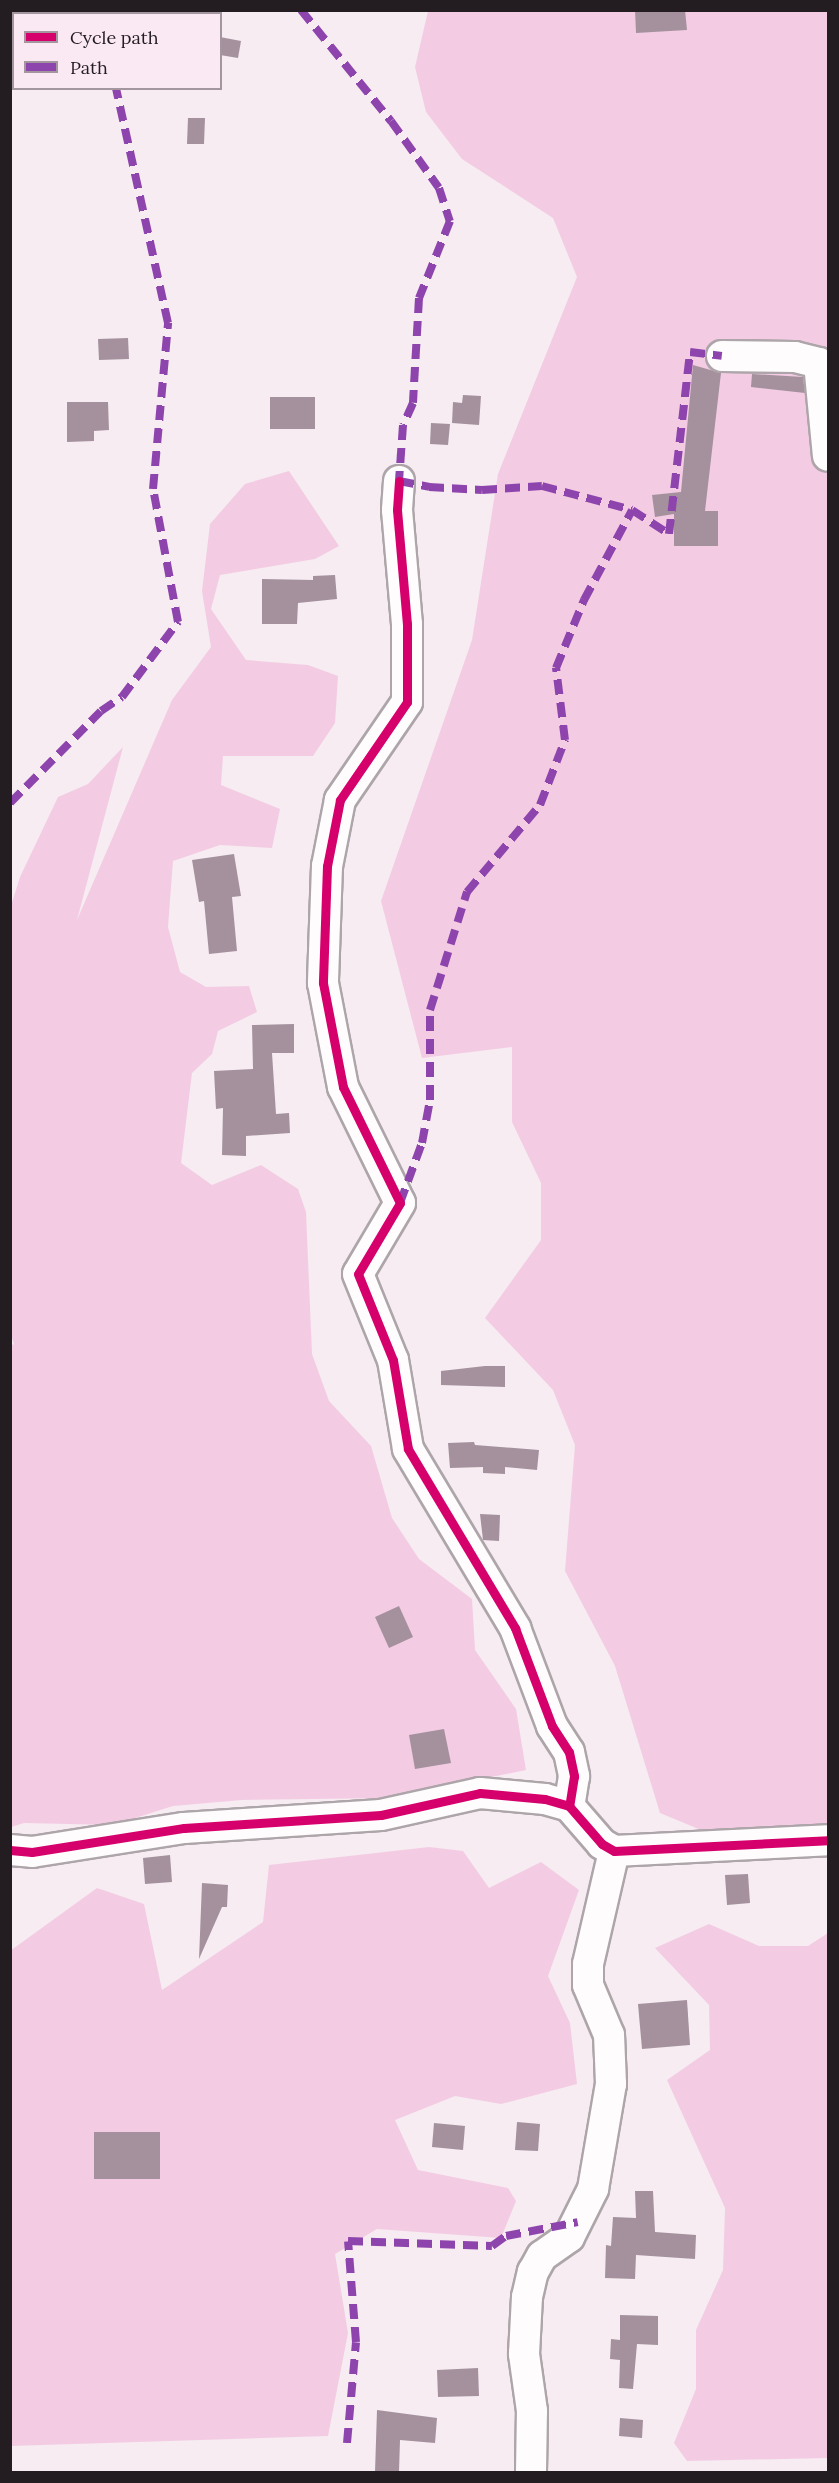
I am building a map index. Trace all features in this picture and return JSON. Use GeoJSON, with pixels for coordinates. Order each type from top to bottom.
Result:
{"type":"FeatureCollection","features":[{"type":"Feature","properties":{"kind":"street"},"geometry":{"type":"LineString","coordinates":[[722,356],[795,357],[819,363],[828,456]]}},
{"type":"Feature","properties":{"kind":"street"},"geometry":{"type":"LineString","coordinates":[[399,481],[397,510],[407,624],[407,702],[340,800],[327,866],[323,983],[343,1087],[400,1203],[358,1274],[393,1360],[408,1449],[515,1628],[552,1726],[569,1752],[574,1776],[569,1806]]}},
{"type":"Feature","properties":{"kind":"street"},"geometry":{"type":"LineString","coordinates":[[10,1850],[32,1852],[184,1828],[381,1815],[480,1793],[545,1799],[569,1806],[602,1844],[614,1851],[828,1840]]}},
{"type":"Feature","properties":{"kind":"street"},"geometry":{"type":"LineString","coordinates":[[531,2472],[532,2411],[524,2354],[526,2296],[533,2272],[542,2256],[568,2237],[593,2189],[610,2075],[609,2034],[588,1985],[588,1964],[614,1851]]}},
{"type":"Feature","properties":{"kind":"shaded area"},"geometry":{"type":"Polygon","coordinates":[[[428,11],[828,11],[828,1836],[730,1842],[660,1813],[615,1666],[565,1571],[575,1445],[553,1390],[485,1318],[541,1240],[541,1183],[512,1122],[512,1047],[422,1058],[381,901],[472,640],[498,474],[577,277],[553,218],[462,159],[426,112],[415,67],[428,11]]]}},
{"type":"Feature","properties":{"kind":"shaded area"},"geometry":{"type":"Polygon","coordinates":[[[289,471],[339,546],[315,559],[220,575],[211,609],[246,660],[308,665],[338,676],[335,723],[313,756],[223,756],[221,785],[280,809],[272,848],[220,845],[173,861],[168,927],[180,972],[206,987],[249,986],[257,1012],[218,1031],[212,1054],[192,1073],[181,1163],[212,1185],[261,1165],[298,1189],[306,1212],[312,1354],[329,1401],[371,1446],[392,1518],[419,1559],[472,1599],[475,1650],[516,1709],[526,1770],[387,1798],[242,1800],[173,1806],[113,1825],[24,1823],[11,1827],[10,1346],[14,1344],[10,1332],[10,909],[20,877],[58,797],[88,784],[123,747],[77,920],[172,700],[211,647],[202,591],[210,524],[245,484],[289,471]]]}},
{"type":"Feature","properties":{"kind":"shaded area"},"geometry":{"type":"Polygon","coordinates":[[[429,1847],[463,1851],[489,1888],[541,1862],[579,1890],[548,1976],[570,2023],[577,2084],[501,2104],[455,2096],[395,2120],[418,2170],[508,2188],[516,2201],[501,2238],[377,2229],[335,2254],[348,2333],[328,2436],[11,2446],[10,1951],[97,1888],[144,1904],[162,1990],[263,1922],[269,1865],[429,1847]]]}},
{"type":"Feature","properties":{"kind":"shaded area"},"geometry":{"type":"Polygon","coordinates":[[[709,1924],[759,1946],[808,1946],[828,1933],[828,2458],[687,2461],[674,2443],[696,2389],[696,2330],[723,2270],[725,2208],[667,2080],[710,2050],[709,2005],[655,1948],[709,1924]]]}},
{"type":"Feature","properties":{"kind":"building"},"geometry":{"type":"Polygon","coordinates":[[[635,10],[685,10],[687,30],[636,33],[635,10]]]}},
{"type":"Feature","properties":{"kind":"building"},"geometry":{"type":"Polygon","coordinates":[[[222,37],[241,41],[238,58],[222,55],[222,37]]]}},
{"type":"Feature","properties":{"kind":"building"},"geometry":{"type":"Polygon","coordinates":[[[188,118],[205,118],[204,144],[187,144],[188,118]]]}},
{"type":"Feature","properties":{"kind":"building"},"geometry":{"type":"Polygon","coordinates":[[[128,338],[129,359],[99,360],[98,339],[128,338]]]}},
{"type":"Feature","properties":{"kind":"building"},"geometry":{"type":"Polygon","coordinates":[[[693,365],[721,373],[705,511],[718,511],[718,546],[674,546],[674,514],[655,517],[652,495],[681,492],[693,365]]]}},
{"type":"Feature","properties":{"kind":"building"},"geometry":{"type":"Polygon","coordinates":[[[752,374],[803,377],[805,393],[751,387],[752,374]]]}},
{"type":"Feature","properties":{"kind":"building"},"geometry":{"type":"Polygon","coordinates":[[[463,395],[481,396],[479,425],[452,423],[453,402],[462,403],[463,395]]]}},
{"type":"Feature","properties":{"kind":"building"},"geometry":{"type":"Polygon","coordinates":[[[270,397],[315,397],[315,429],[270,429],[270,397]]]}},
{"type":"Feature","properties":{"kind":"building"},"geometry":{"type":"Polygon","coordinates":[[[67,402],[108,402],[109,430],[94,431],[94,441],[67,442],[67,402]]]}},
{"type":"Feature","properties":{"kind":"building"},"geometry":{"type":"Polygon","coordinates":[[[431,423],[450,424],[448,445],[430,444],[431,423]]]}},
{"type":"Feature","properties":{"kind":"building"},"geometry":{"type":"Polygon","coordinates":[[[335,575],[337,599],[298,603],[297,624],[262,624],[262,579],[313,580],[313,576],[335,575]]]}},
{"type":"Feature","properties":{"kind":"building"},"geometry":{"type":"Polygon","coordinates":[[[234,854],[241,896],[232,897],[237,951],[209,954],[204,901],[199,902],[192,860],[234,854]]]}},
{"type":"Feature","properties":{"kind":"building"},"geometry":{"type":"Polygon","coordinates":[[[294,1024],[294,1053],[272,1053],[276,1114],[289,1113],[290,1133],[246,1136],[246,1156],[222,1155],[223,1108],[216,1109],[214,1071],[253,1069],[252,1025],[294,1024]]]}},
{"type":"Feature","properties":{"kind":"building"},"geometry":{"type":"Polygon","coordinates":[[[505,1366],[505,1387],[441,1385],[441,1371],[505,1366]]]}},
{"type":"Feature","properties":{"kind":"building"},"geometry":{"type":"Polygon","coordinates":[[[474,1442],[475,1445],[539,1450],[537,1470],[505,1467],[505,1474],[483,1473],[483,1467],[450,1468],[448,1443],[474,1442]]]}},
{"type":"Feature","properties":{"kind":"building"},"geometry":{"type":"Polygon","coordinates":[[[480,1514],[500,1515],[499,1541],[483,1540],[480,1514]]]}},
{"type":"Feature","properties":{"kind":"building"},"geometry":{"type":"Polygon","coordinates":[[[399,1606],[413,1637],[389,1648],[375,1617],[399,1606]]]}},
{"type":"Feature","properties":{"kind":"building"},"geometry":{"type":"Polygon","coordinates":[[[444,1729],[451,1763],[415,1769],[409,1735],[444,1729]]]}},
{"type":"Feature","properties":{"kind":"building"},"geometry":{"type":"Polygon","coordinates":[[[170,1855],[172,1882],[145,1884],[143,1858],[170,1855]]]}},
{"type":"Feature","properties":{"kind":"building"},"geometry":{"type":"Polygon","coordinates":[[[748,1874],[750,1903],[727,1905],[725,1875],[748,1874]]]}},
{"type":"Feature","properties":{"kind":"building"},"geometry":{"type":"Polygon","coordinates":[[[202,1883],[228,1885],[227,1907],[222,1907],[199,1959],[202,1883]]]}},
{"type":"Feature","properties":{"kind":"building"},"geometry":{"type":"Polygon","coordinates":[[[687,2000],[690,2045],[642,2049],[638,2004],[687,2000]]]}},
{"type":"Feature","properties":{"kind":"building"},"geometry":{"type":"Polygon","coordinates":[[[517,2122],[540,2124],[538,2151],[515,2150],[517,2122]]]}},
{"type":"Feature","properties":{"kind":"building"},"geometry":{"type":"Polygon","coordinates":[[[434,2123],[465,2126],[463,2150],[432,2147],[434,2123]]]}},
{"type":"Feature","properties":{"kind":"building"},"geometry":{"type":"Polygon","coordinates":[[[94,2132],[160,2132],[160,2179],[94,2179],[94,2132]]]}},
{"type":"Feature","properties":{"kind":"building"},"geometry":{"type":"Polygon","coordinates":[[[635,2191],[653,2191],[655,2232],[696,2235],[695,2259],[636,2255],[635,2279],[605,2278],[606,2245],[611,2246],[613,2217],[636,2218],[635,2191]]]}},
{"type":"Feature","properties":{"kind":"building"},"geometry":{"type":"Polygon","coordinates":[[[620,2315],[658,2316],[658,2345],[637,2344],[633,2389],[619,2388],[620,2360],[610,2359],[611,2339],[620,2340],[620,2315]]]}},
{"type":"Feature","properties":{"kind":"building"},"geometry":{"type":"Polygon","coordinates":[[[478,2368],[479,2396],[438,2397],[437,2370],[478,2368]]]}},
{"type":"Feature","properties":{"kind":"building"},"geometry":{"type":"Polygon","coordinates":[[[377,2410],[437,2418],[435,2443],[400,2440],[399,2472],[375,2472],[377,2410]]]}},
{"type":"Feature","properties":{"kind":"building"},"geometry":{"type":"Polygon","coordinates":[[[620,2418],[643,2420],[642,2438],[619,2436],[620,2418]]]}},
{"type":"Feature","properties":{"kind":"marked path"},"geometry":{"type":"LineString","coordinates":[[301,10],[391,121],[439,188],[450,221],[419,298],[413,403],[403,425],[399,481],[429,487],[482,490],[542,486],[632,510]]}},
{"type":"Feature","properties":{"kind":"marked path"},"geometry":{"type":"LineString","coordinates":[[10,803],[101,711],[122,697],[178,622],[153,489],[168,323],[116,90]]}},
{"type":"Feature","properties":{"kind":"marked path"},"geometry":{"type":"LineString","coordinates":[[400,1203],[422,1143],[430,1100],[430,1010],[467,892],[540,805],[565,740],[556,668],[584,600],[632,510],[669,534],[690,352],[722,356]]}},
{"type":"Feature","properties":{"kind":"marked path"},"geometry":{"type":"LineString","coordinates":[[347,2443],[356,2342],[348,2241],[492,2246],[506,2236],[578,2222]]}},
{"type":"Feature","properties":{"kind":"cycle path"},"geometry":{"type":"LineString","coordinates":[[399,481],[397,510],[407,624],[407,702],[340,800],[327,866],[323,983],[343,1087],[400,1203],[358,1274],[393,1360],[408,1449],[515,1628],[552,1726],[569,1752],[574,1776],[569,1806]]}},
{"type":"Feature","properties":{"kind":"cycle path"},"geometry":{"type":"LineString","coordinates":[[10,1850],[32,1852],[184,1828],[381,1815],[480,1793],[545,1799],[569,1806],[602,1844],[614,1851],[828,1840]]}}]}
